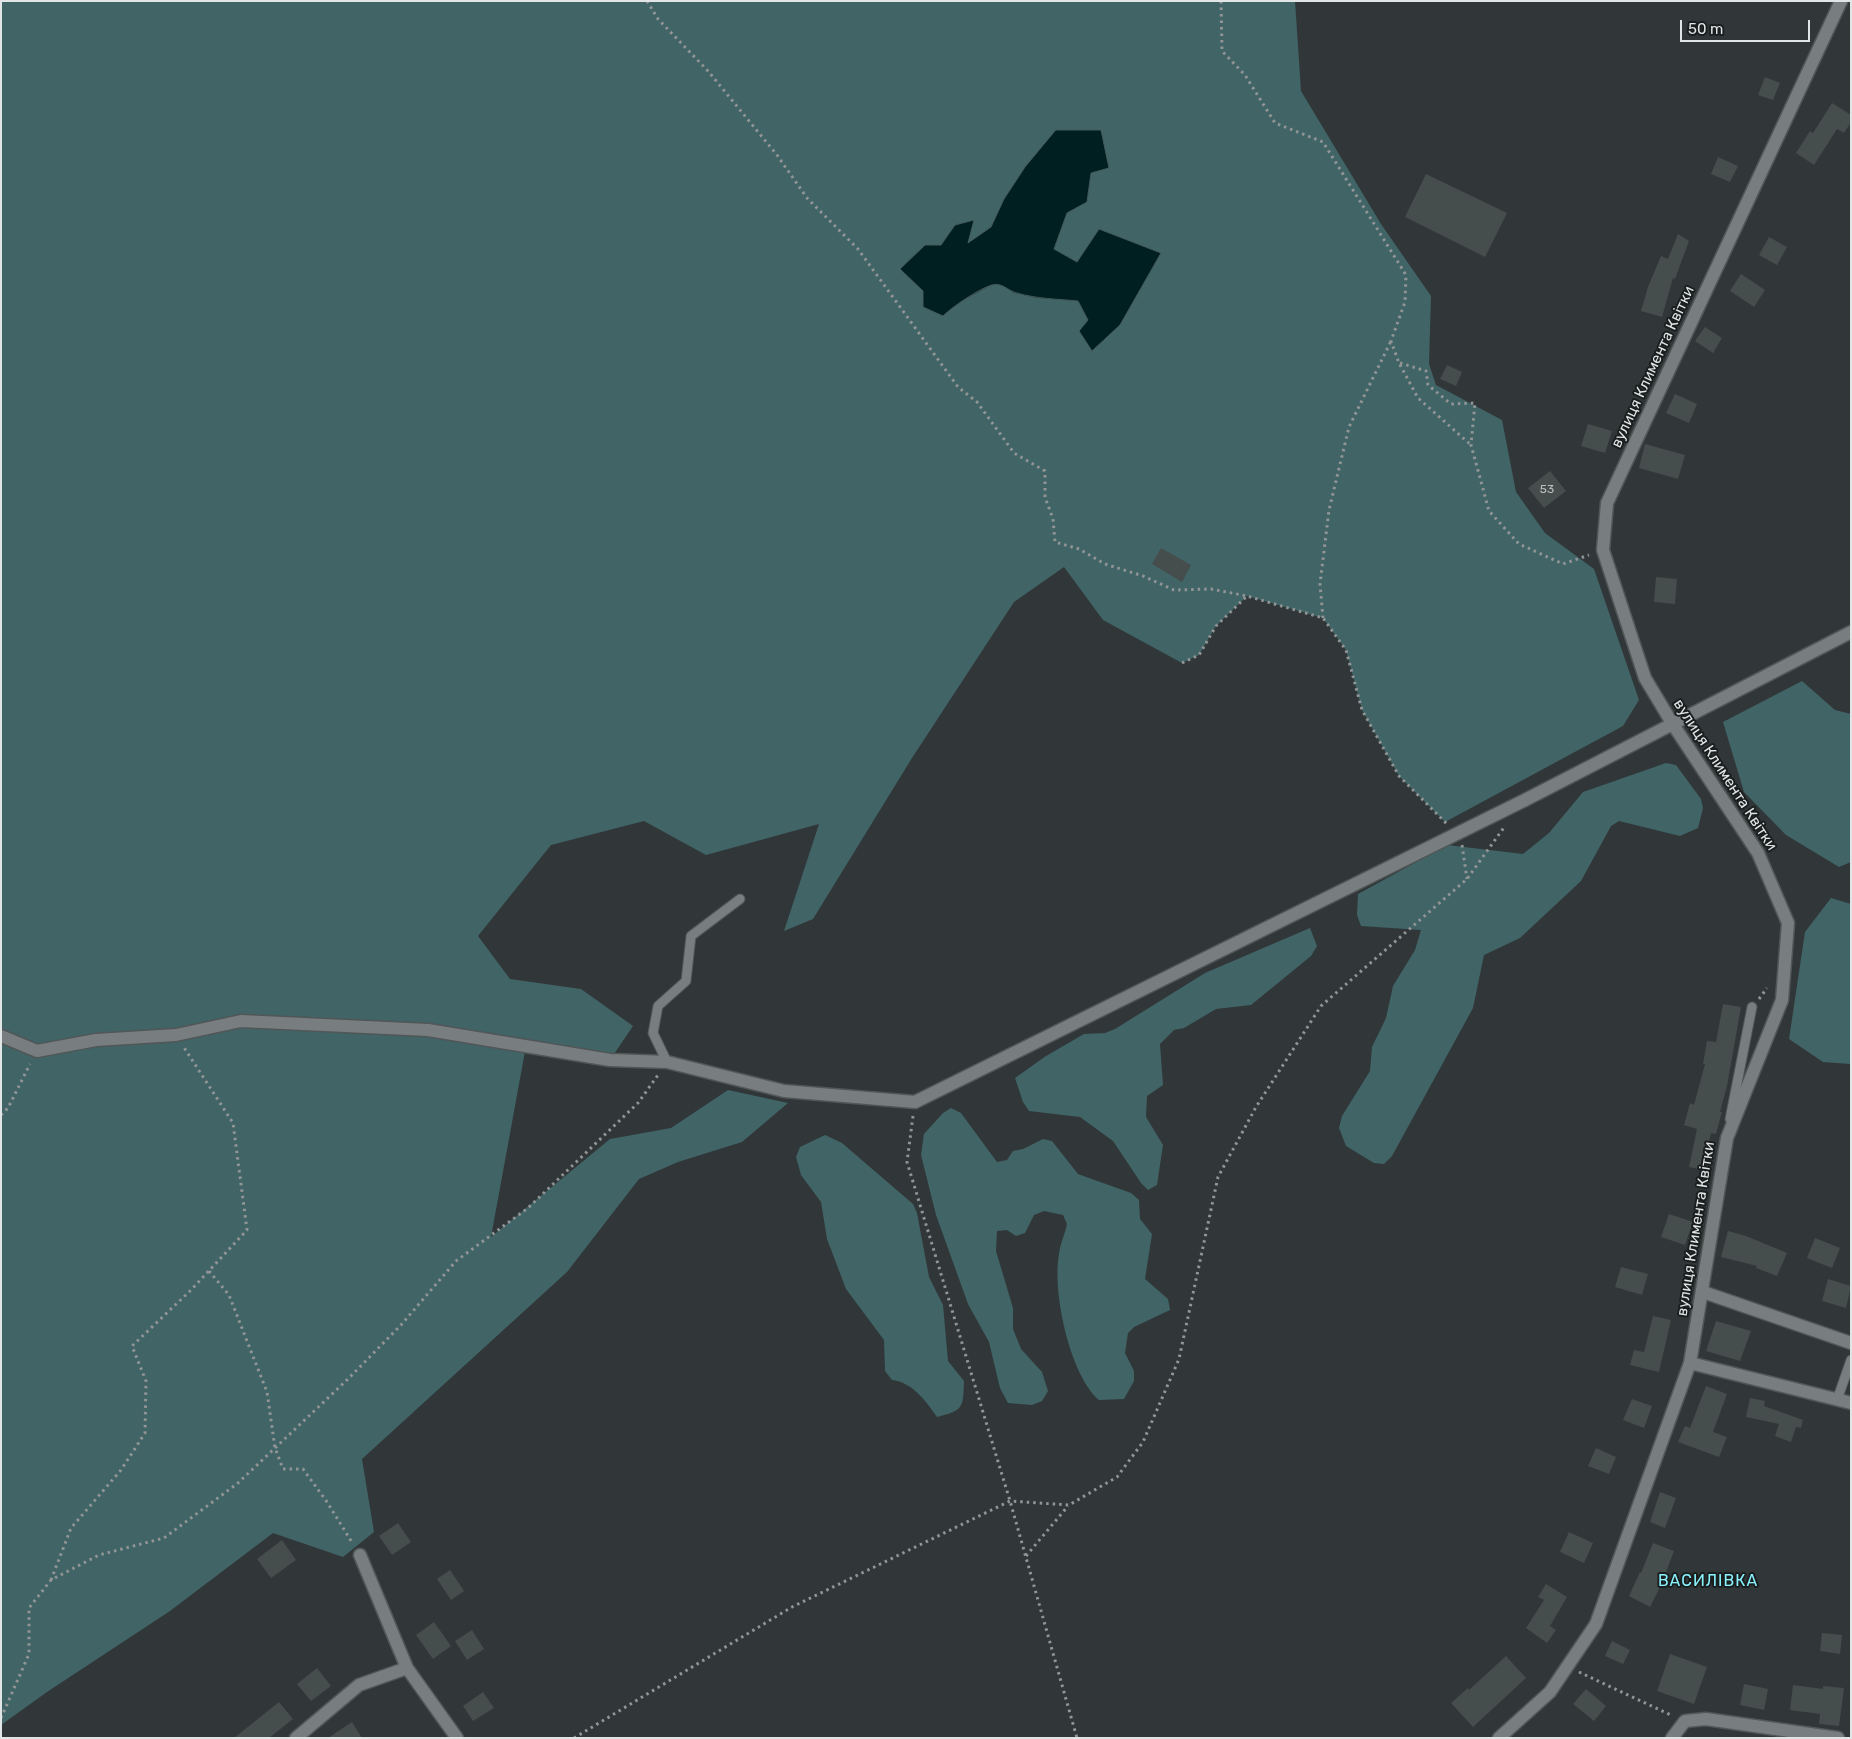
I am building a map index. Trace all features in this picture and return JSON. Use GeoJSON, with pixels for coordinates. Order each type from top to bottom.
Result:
{"type":"FeatureCollection","features":[{"type":"Feature","properties":{"kind":"street","name":"вулиця Климента Квітки"},"geometry":{"type":"LineString","coordinates":[[1499,1738],[1550,1692],[1596,1624],[1690,1363],[1727,1138],[1782,1000],[1788,923],[1758,853],[1672,724],[1645,678],[1602,550],[1607,503],[1841,1]]}},
{"type":"Feature","properties":{"kind":"street"},"geometry":{"type":"LineString","coordinates":[[1,1036],[37,1051],[96,1040],[176,1035],[241,1021],[428,1030],[610,1060],[667,1062],[784,1091],[915,1102],[1460,832],[1851,632]]}},
{"type":"Feature","properties":{"kind":"street"},"geometry":{"type":"LineString","coordinates":[[1703,1292],[1851,1343]]}},
{"type":"Feature","properties":{"kind":"street"},"geometry":{"type":"LineString","coordinates":[[1690,1363],[1851,1403]]}},
{"type":"Feature","properties":{"kind":"street"},"geometry":{"type":"LineString","coordinates":[[360,1556],[408,1668],[457,1738]]}},
{"type":"Feature","properties":{"kind":"street"},"geometry":{"type":"LineString","coordinates":[[296,1738],[359,1685],[408,1668]]}},
{"type":"Feature","properties":{"kind":"street"},"geometry":{"type":"LineString","coordinates":[[1672,1738],[1684,1721],[1706,1720],[1838,1738]]}},
{"type":"Feature","properties":{"kind":"lane"},"geometry":{"type":"LineString","coordinates":[[667,1062],[653,1033],[658,1006],[686,981],[691,936],[740,899]]}},
{"type":"Feature","properties":{"kind":"lane"},"geometry":{"type":"LineString","coordinates":[[1727,1138],[1752,1007]]}},
{"type":"Feature","properties":{"kind":"lane"},"geometry":{"type":"LineString","coordinates":[[1837,1400],[1851,1360]]}},
{"type":"Feature","properties":{"kind":"path"},"geometry":{"type":"LineString","coordinates":[[646,1],[658,19],[708,71],[777,155],[807,198],[858,249],[958,388],[977,402],[1014,452],[1046,471],[1045,497],[1053,519],[1054,542],[1079,549],[1105,564],[1143,576],[1174,590],[1211,589],[1246,596],[1323,618]]}},
{"type":"Feature","properties":{"kind":"path"},"geometry":{"type":"LineString","coordinates":[[1221,1],[1222,51],[1245,75],[1275,123],[1323,142],[1406,275],[1405,302],[1391,341],[1348,427],[1329,510],[1320,584],[1323,618],[1346,650],[1362,710],[1399,776],[1445,822]]}},
{"type":"Feature","properties":{"kind":"path"},"geometry":{"type":"LineString","coordinates":[[1391,341],[1399,363],[1418,398],[1470,445]]}},
{"type":"Feature","properties":{"kind":"path"},"geometry":{"type":"LineString","coordinates":[[1399,363],[1426,371],[1428,385],[1451,404],[1475,402],[1470,445],[1489,512],[1519,544],[1563,564],[1602,550]]}},
{"type":"Feature","properties":{"kind":"path"},"geometry":{"type":"LineString","coordinates":[[1182,663],[1199,655],[1216,626],[1246,596]]}},
{"type":"Feature","properties":{"kind":"path"},"geometry":{"type":"LineString","coordinates":[[1026,1556],[1069,1505],[1117,1477],[1143,1442],[1179,1359],[1218,1177],[1256,1107],[1321,1006],[1467,880],[1507,824]]}},
{"type":"Feature","properties":{"kind":"path"},"geometry":{"type":"LineString","coordinates":[[1460,832],[1467,880]]}},
{"type":"Feature","properties":{"kind":"path"},"geometry":{"type":"LineString","coordinates":[[1,1718],[29,1654],[29,1608],[51,1580],[71,1528],[121,1470],[145,1432],[146,1381],[132,1346],[209,1271],[247,1230],[233,1123],[176,1035]]}},
{"type":"Feature","properties":{"kind":"path"},"geometry":{"type":"LineString","coordinates":[[1,1115],[8,1108],[37,1051]]}},
{"type":"Feature","properties":{"kind":"path"},"geometry":{"type":"LineString","coordinates":[[51,1580],[99,1555],[164,1538],[238,1483],[348,1379],[401,1325],[456,1261],[528,1208],[638,1103],[667,1062]]}},
{"type":"Feature","properties":{"kind":"path"},"geometry":{"type":"LineString","coordinates":[[915,1102],[907,1162],[1010,1501],[1078,1738]]}},
{"type":"Feature","properties":{"kind":"path"},"geometry":{"type":"LineString","coordinates":[[209,1271],[229,1294],[267,1392],[275,1448],[283,1469],[303,1469],[327,1502],[360,1556]]}},
{"type":"Feature","properties":{"kind":"path"},"geometry":{"type":"LineString","coordinates":[[574,1738],[792,1607],[1010,1501],[1069,1505]]}},
{"type":"Feature","properties":{"kind":"path"},"geometry":{"type":"LineString","coordinates":[[1567,1666],[1684,1721]]}},
{"type":"Feature","properties":{"kind":"shaded area"},"geometry":{"type":"Polygon","coordinates":[[[1,1],[1295,1],[1301,91],[1381,224],[1431,296],[1429,364],[1436,385],[1502,420],[1516,492],[1545,533],[1594,569],[1639,700],[1623,726],[1445,822],[1399,776],[1362,710],[1346,650],[1323,618],[1247,596],[1216,626],[1199,655],[1182,663],[1103,620],[1064,567],[1014,602],[912,758],[813,919],[784,931],[819,824],[706,855],[644,821],[551,845],[478,936],[510,979],[581,989],[633,1026],[610,1060],[526,1046],[491,1237],[610,1139],[671,1128],[728,1090],[788,1103],[742,1142],[678,1162],[639,1179],[567,1272],[362,1459],[374,1532],[343,1557],[273,1533],[170,1611],[47,1692],[1,1725],[1,1]],[[1105,153],[1004,199],[991,227],[967,244],[955,225],[941,245],[900,269],[923,291],[923,307],[953,306],[993,284],[1005,286],[1014,293],[1037,298],[1078,301],[1088,320],[1120,325],[1077,262],[1054,249],[1067,213],[1087,202],[1091,173],[1109,167],[1105,153]]]}},
{"type":"Feature","properties":{"kind":"shaded area"},"geometry":{"type":"Polygon","coordinates":[[[1056,130],[1101,130],[1109,168],[1091,173],[1087,202],[1067,213],[1054,249],[1077,262],[1099,229],[1161,253],[1120,325],[1092,351],[1079,331],[1088,320],[1078,301],[1025,295],[996,284],[959,303],[943,316],[923,307],[923,291],[900,269],[925,245],[941,245],[955,225],[974,220],[968,243],[991,227],[1004,199],[1025,167],[1056,130]]]}},
{"type":"Feature","properties":{"kind":"shaded area"},"geometry":{"type":"Polygon","coordinates":[[[1802,681],[1835,710],[1851,714],[1851,862],[1839,867],[1786,835],[1744,792],[1723,722],[1802,681]]]}},
{"type":"Feature","properties":{"kind":"shaded area"},"geometry":{"type":"Polygon","coordinates":[[[1666,763],[1676,765],[1701,799],[1703,808],[1698,828],[1680,836],[1619,821],[1611,826],[1581,881],[1520,938],[1484,955],[1473,1008],[1392,1156],[1384,1164],[1374,1163],[1346,1146],[1339,1128],[1342,1116],[1370,1071],[1372,1047],[1386,1018],[1393,986],[1415,950],[1421,930],[1361,926],[1357,915],[1358,894],[1447,845],[1523,854],[1549,833],[1583,792],[1666,763]]]}},
{"type":"Feature","properties":{"kind":"shaded area"},"geometry":{"type":"Polygon","coordinates":[[[1831,898],[1851,904],[1851,1064],[1823,1062],[1789,1039],[1805,932],[1831,898]]]}},
{"type":"Feature","properties":{"kind":"shaded area"},"geometry":{"type":"Polygon","coordinates":[[[1310,928],[1317,946],[1311,956],[1251,1005],[1216,1009],[1184,1028],[1174,1030],[1160,1044],[1163,1085],[1147,1096],[1146,1117],[1163,1145],[1157,1185],[1148,1190],[1141,1183],[1113,1141],[1080,1117],[1029,1111],[1023,1102],[1015,1078],[1046,1056],[1084,1034],[1105,1033],[1115,1029],[1205,973],[1310,928]]]}},
{"type":"Feature","properties":{"kind":"shaded area"},"geometry":{"type":"Polygon","coordinates":[[[951,1108],[961,1113],[997,1162],[1007,1160],[1013,1151],[1023,1149],[1043,1139],[1052,1141],[1078,1174],[1131,1193],[1139,1200],[1140,1219],[1152,1234],[1145,1279],[1168,1299],[1170,1310],[1134,1327],[1128,1333],[1125,1353],[1134,1371],[1134,1381],[1124,1399],[1099,1400],[1089,1388],[1080,1372],[1066,1332],[1058,1289],[1060,1246],[1067,1224],[1063,1215],[1044,1211],[1034,1215],[1025,1233],[1016,1236],[1007,1230],[997,1231],[996,1251],[1013,1308],[1013,1329],[1021,1349],[1042,1372],[1048,1391],[1042,1401],[1032,1405],[1008,1403],[1000,1388],[989,1342],[968,1304],[936,1215],[921,1155],[924,1134],[943,1113],[951,1108]]]}},
{"type":"Feature","properties":{"kind":"shaded area"},"geometry":{"type":"Polygon","coordinates":[[[825,1135],[842,1143],[913,1204],[917,1213],[929,1277],[943,1305],[948,1361],[964,1381],[962,1402],[957,1410],[937,1417],[918,1393],[906,1384],[892,1380],[885,1371],[884,1340],[846,1289],[827,1239],[821,1202],[801,1175],[796,1157],[800,1147],[825,1135]]]}},
{"type":"Feature","properties":{"kind":"building"},"geometry":{"type":"Polygon","coordinates":[[[1765,77],[1780,83],[1773,100],[1758,95],[1765,77]]]}},
{"type":"Feature","properties":{"kind":"building"},"geometry":{"type":"Polygon","coordinates":[[[1832,103],[1851,115],[1851,122],[1844,133],[1837,129],[1814,165],[1796,153],[1810,131],[1813,133],[1832,103]]]}},
{"type":"Feature","properties":{"kind":"building"},"geometry":{"type":"Polygon","coordinates":[[[1718,157],[1738,166],[1730,182],[1711,174],[1718,157]]]}},
{"type":"Feature","properties":{"kind":"building"},"geometry":{"type":"Polygon","coordinates":[[[1426,174],[1507,213],[1485,257],[1405,217],[1426,174]]]}},
{"type":"Feature","properties":{"kind":"building"},"geometry":{"type":"Polygon","coordinates":[[[1678,234],[1689,241],[1675,279],[1673,278],[1662,317],[1641,311],[1648,287],[1661,256],[1668,259],[1678,234]]]}},
{"type":"Feature","properties":{"kind":"building"},"geometry":{"type":"Polygon","coordinates":[[[1769,237],[1787,247],[1777,265],[1759,255],[1769,237]]]}},
{"type":"Feature","properties":{"kind":"building"},"geometry":{"type":"Polygon","coordinates":[[[1741,274],[1765,290],[1754,307],[1730,291],[1741,274]]]}},
{"type":"Feature","properties":{"kind":"building"},"geometry":{"type":"Polygon","coordinates":[[[1705,327],[1722,338],[1713,353],[1695,341],[1705,327]]]}},
{"type":"Feature","properties":{"kind":"building"},"geometry":{"type":"Polygon","coordinates":[[[1447,365],[1462,372],[1456,386],[1440,379],[1447,365]]]}},
{"type":"Feature","properties":{"kind":"building"},"geometry":{"type":"Polygon","coordinates":[[[1675,394],[1697,404],[1689,423],[1666,413],[1675,394]]]}},
{"type":"Feature","properties":{"kind":"building"},"geometry":{"type":"Polygon","coordinates":[[[1588,424],[1612,431],[1605,453],[1581,446],[1588,424]]]}},
{"type":"Feature","properties":{"kind":"building"},"geometry":{"type":"Polygon","coordinates":[[[1645,444],[1685,455],[1678,479],[1639,468],[1645,444]]]}},
{"type":"Feature","properties":{"kind":"building"},"geometry":{"type":"Polygon","coordinates":[[[1550,471],[1566,491],[1544,508],[1528,488],[1550,471]]]}},
{"type":"Feature","properties":{"kind":"building"},"geometry":{"type":"Polygon","coordinates":[[[1161,548],[1191,565],[1182,582],[1152,564],[1161,548]]]}},
{"type":"Feature","properties":{"kind":"building"},"geometry":{"type":"Polygon","coordinates":[[[1656,577],[1677,579],[1675,604],[1654,602],[1656,577]]]}},
{"type":"Feature","properties":{"kind":"building"},"geometry":{"type":"Polygon","coordinates":[[[1723,1004],[1741,1007],[1727,1086],[1720,1112],[1722,1112],[1716,1134],[1711,1133],[1703,1170],[1689,1167],[1697,1129],[1684,1125],[1690,1103],[1694,1105],[1705,1064],[1703,1064],[1707,1041],[1716,1042],[1723,1004]]]}},
{"type":"Feature","properties":{"kind":"building"},"geometry":{"type":"Polygon","coordinates":[[[1669,1214],[1693,1222],[1685,1245],[1661,1237],[1669,1214]]]}},
{"type":"Feature","properties":{"kind":"building"},"geometry":{"type":"Polygon","coordinates":[[[1728,1231],[1746,1236],[1787,1253],[1777,1276],[1756,1268],[1757,1266],[1721,1257],[1728,1231]]]}},
{"type":"Feature","properties":{"kind":"building"},"geometry":{"type":"Polygon","coordinates":[[[1815,1238],[1840,1248],[1832,1268],[1807,1258],[1815,1238]]]}},
{"type":"Feature","properties":{"kind":"building"},"geometry":{"type":"Polygon","coordinates":[[[1621,1267],[1648,1274],[1642,1295],[1615,1287],[1621,1267]]]}},
{"type":"Feature","properties":{"kind":"building"},"geometry":{"type":"Polygon","coordinates":[[[1828,1279],[1851,1286],[1846,1308],[1822,1301],[1828,1279]]]}},
{"type":"Feature","properties":{"kind":"building"},"geometry":{"type":"Polygon","coordinates":[[[1653,1316],[1671,1320],[1659,1372],[1630,1365],[1634,1350],[1644,1352],[1653,1316]]]}},
{"type":"Feature","properties":{"kind":"building"},"geometry":{"type":"Polygon","coordinates":[[[1716,1321],[1751,1331],[1740,1361],[1706,1351],[1716,1321]]]}},
{"type":"Feature","properties":{"kind":"building"},"geometry":{"type":"Polygon","coordinates":[[[1706,1386],[1727,1394],[1713,1432],[1727,1437],[1719,1457],[1678,1442],[1685,1426],[1690,1428],[1706,1386]]]}},
{"type":"Feature","properties":{"kind":"building"},"geometry":{"type":"Polygon","coordinates":[[[1750,1398],[1765,1401],[1764,1406],[1803,1420],[1801,1428],[1796,1427],[1791,1442],[1775,1436],[1779,1424],[1746,1417],[1750,1398]]]}},
{"type":"Feature","properties":{"kind":"building"},"geometry":{"type":"Polygon","coordinates":[[[1632,1399],[1652,1406],[1644,1428],[1623,1420],[1632,1399]]]}},
{"type":"Feature","properties":{"kind":"building"},"geometry":{"type":"Polygon","coordinates":[[[1596,1448],[1616,1457],[1609,1474],[1588,1466],[1596,1448]]]}},
{"type":"Feature","properties":{"kind":"building"},"geometry":{"type":"Polygon","coordinates":[[[1660,1492],[1676,1498],[1665,1528],[1650,1522],[1660,1492]]]}},
{"type":"Feature","properties":{"kind":"building"},"geometry":{"type":"Polygon","coordinates":[[[398,1523],[411,1542],[392,1555],[379,1536],[398,1523]]]}},
{"type":"Feature","properties":{"kind":"building"},"geometry":{"type":"Polygon","coordinates":[[[1569,1532],[1593,1543],[1584,1563],[1560,1552],[1569,1532]]]}},
{"type":"Feature","properties":{"kind":"building"},"geometry":{"type":"Polygon","coordinates":[[[282,1540],[296,1560],[271,1578],[257,1559],[282,1540]]]}},
{"type":"Feature","properties":{"kind":"building"},"geometry":{"type":"Polygon","coordinates":[[[1653,1543],[1674,1551],[1662,1583],[1650,1607],[1629,1596],[1653,1543]]]}},
{"type":"Feature","properties":{"kind":"building"},"geometry":{"type":"Polygon","coordinates":[[[450,1570],[464,1591],[451,1600],[437,1579],[450,1570]]]}},
{"type":"Feature","properties":{"kind":"building"},"geometry":{"type":"Polygon","coordinates":[[[1546,1584],[1567,1597],[1550,1626],[1556,1630],[1547,1643],[1526,1628],[1544,1600],[1538,1597],[1546,1584]]]}},
{"type":"Feature","properties":{"kind":"building"},"geometry":{"type":"Polygon","coordinates":[[[434,1622],[451,1646],[433,1659],[416,1635],[434,1622]]]}},
{"type":"Feature","properties":{"kind":"building"},"geometry":{"type":"Polygon","coordinates":[[[472,1630],[484,1649],[467,1660],[455,1641],[472,1630]]]}},
{"type":"Feature","properties":{"kind":"building"},"geometry":{"type":"Polygon","coordinates":[[[1822,1633],[1842,1635],[1840,1654],[1820,1651],[1822,1633]]]}},
{"type":"Feature","properties":{"kind":"building"},"geometry":{"type":"Polygon","coordinates":[[[1612,1641],[1630,1650],[1623,1664],[1605,1656],[1612,1641]]]}},
{"type":"Feature","properties":{"kind":"building"},"geometry":{"type":"Polygon","coordinates":[[[1670,1654],[1707,1667],[1694,1704],[1657,1691],[1670,1654]]]}},
{"type":"Feature","properties":{"kind":"building"},"geometry":{"type":"Polygon","coordinates":[[[1506,1656],[1526,1678],[1473,1727],[1451,1703],[1468,1688],[1469,1690],[1506,1656]]]}},
{"type":"Feature","properties":{"kind":"building"},"geometry":{"type":"Polygon","coordinates":[[[317,1668],[331,1686],[311,1701],[297,1684],[317,1668]]]}},
{"type":"Feature","properties":{"kind":"building"},"geometry":{"type":"Polygon","coordinates":[[[1744,1684],[1768,1689],[1764,1710],[1740,1705],[1744,1684]]]}},
{"type":"Feature","properties":{"kind":"building"},"geometry":{"type":"Polygon","coordinates":[[[1793,1685],[1823,1689],[1823,1686],[1844,1688],[1839,1726],[1819,1724],[1820,1714],[1790,1710],[1793,1685]]]}},
{"type":"Feature","properties":{"kind":"building"},"geometry":{"type":"Polygon","coordinates":[[[1586,1689],[1606,1706],[1594,1721],[1573,1704],[1586,1689]]]}},
{"type":"Feature","properties":{"kind":"building"},"geometry":{"type":"Polygon","coordinates":[[[483,1692],[494,1708],[473,1721],[463,1706],[483,1692]]]}},
{"type":"Feature","properties":{"kind":"building"},"geometry":{"type":"Polygon","coordinates":[[[279,1702],[293,1719],[269,1738],[234,1738],[279,1702]]]}},
{"type":"Feature","properties":{"kind":"building"},"geometry":{"type":"Polygon","coordinates":[[[352,1722],[362,1738],[328,1738],[352,1722]]]}},
{"type":"Feature","properties":{"kind":"district","name":"ВАСИЛІВКА"},"geometry":{"type":"Point","coordinates":[1708,1581]}}]}
